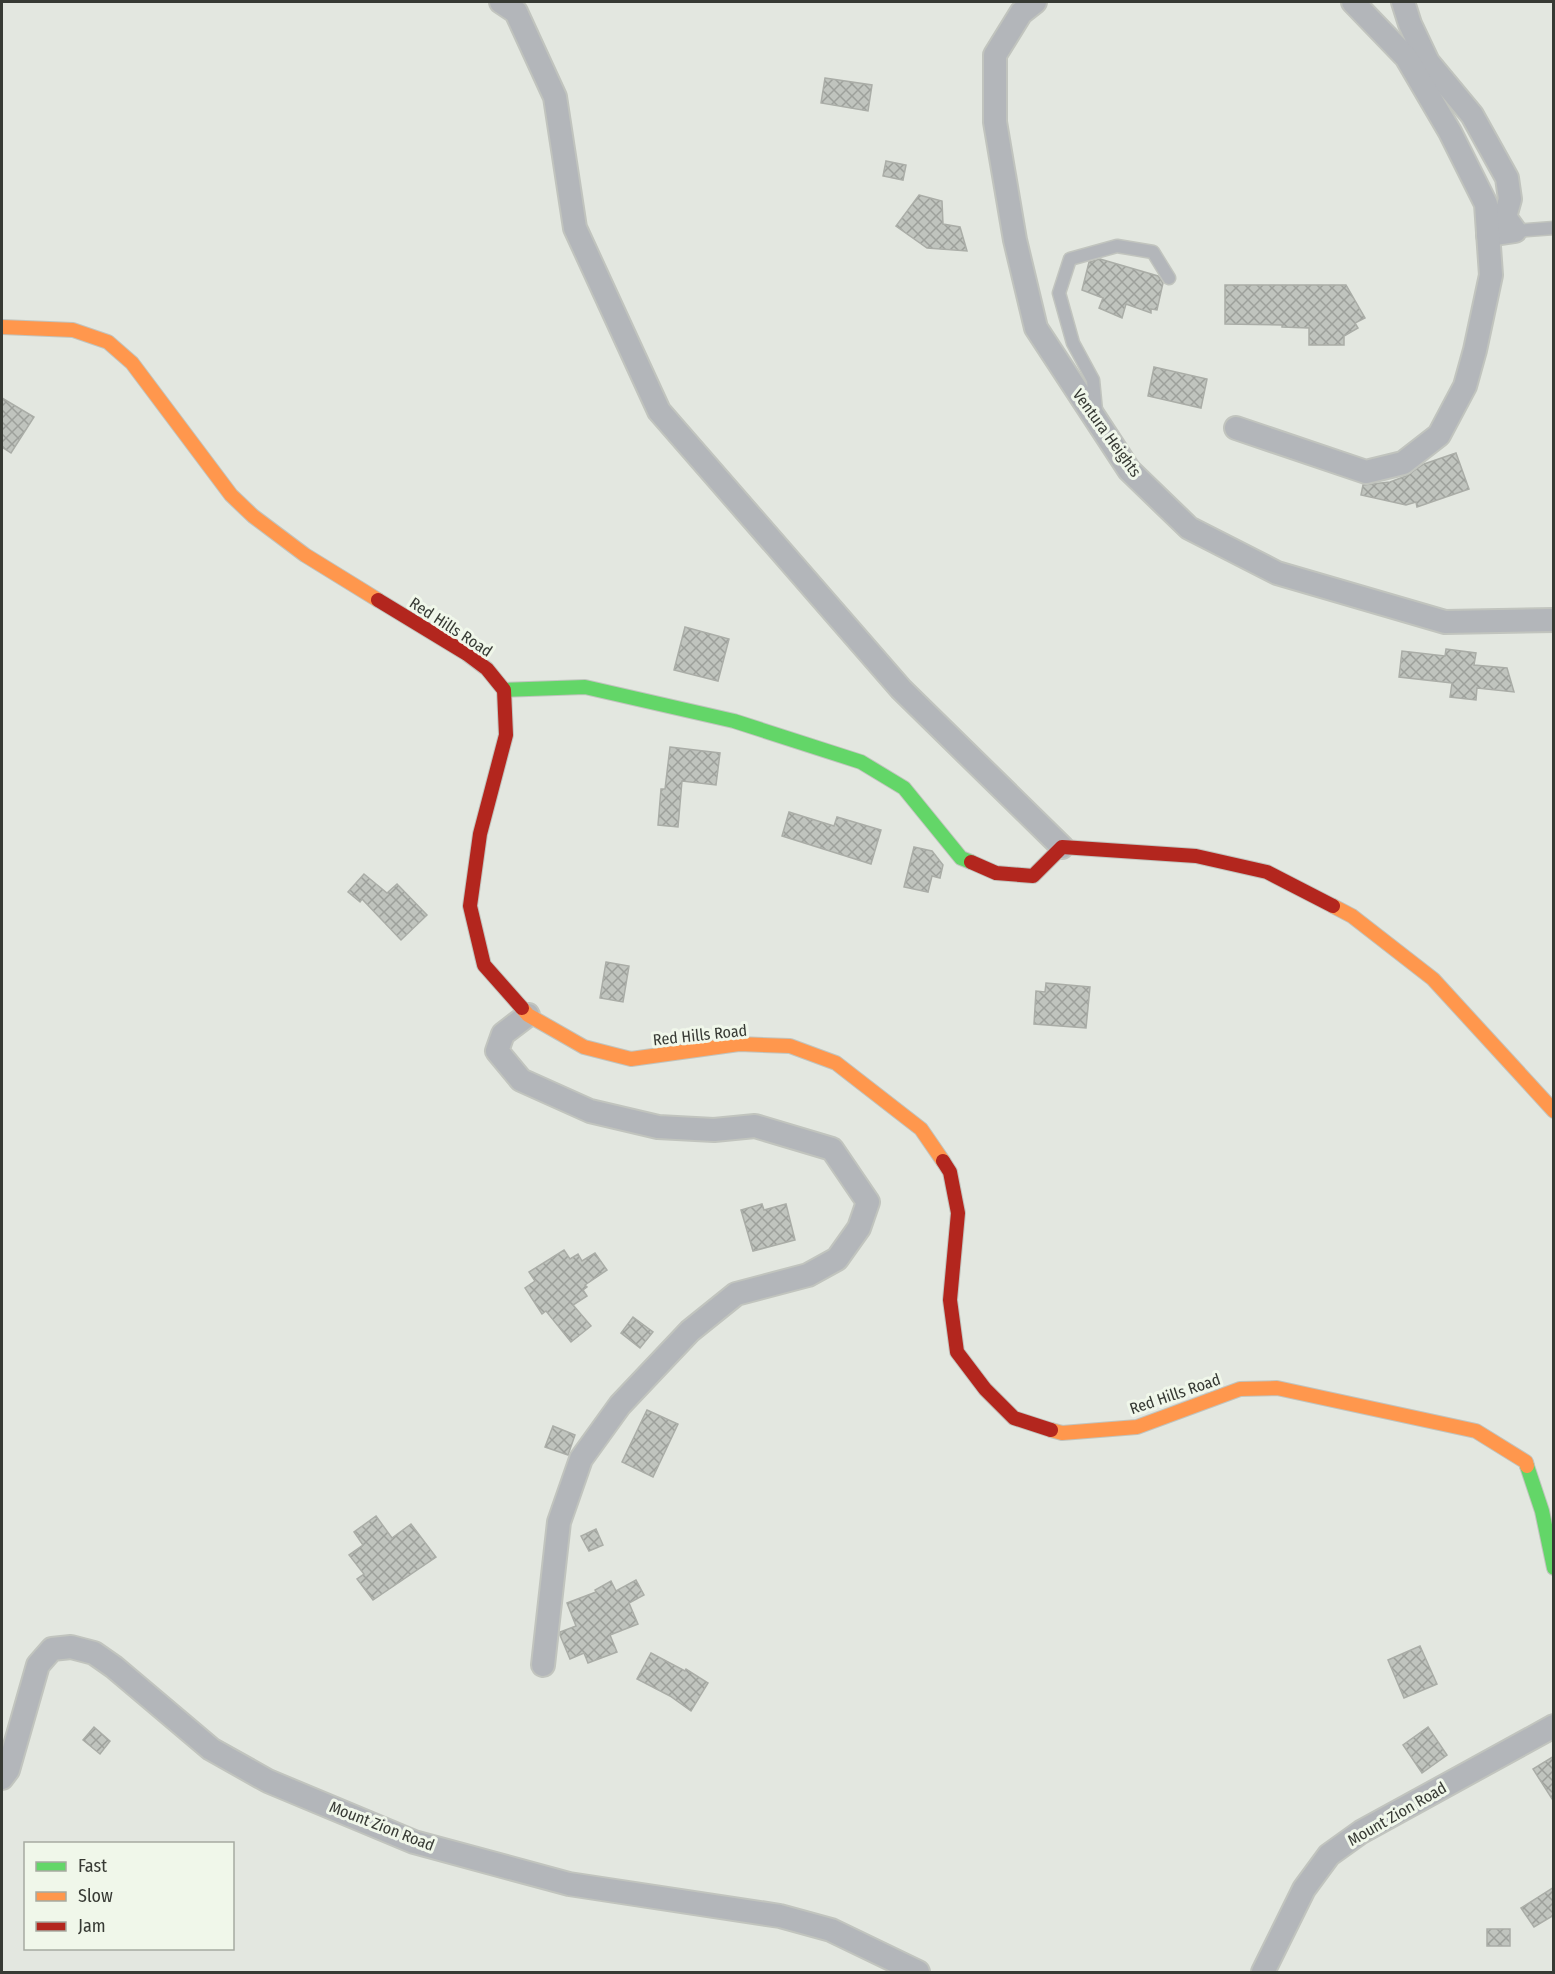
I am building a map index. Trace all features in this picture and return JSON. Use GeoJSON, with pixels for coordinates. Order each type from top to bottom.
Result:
{"type":"FeatureCollection","features":[{"type":"Feature","properties":{"kind":"main road","name":"Red Hills Road"},"geometry":{"type":"LineString","coordinates":[[2,327],[73,330],[108,342],[132,363],[231,495],[253,516],[305,555],[467,654],[487,669],[504,690],[506,735],[480,834],[470,906],[484,965],[528,1015],[584,1047],[631,1059],[739,1044],[790,1046],[836,1063],[921,1129],[950,1172],[958,1213],[950,1300],[957,1352],[985,1389],[1014,1418],[1062,1433],[1137,1427],[1240,1389],[1277,1388],[1476,1431],[1526,1462],[1542,1511],[1554,1568]]}},
{"type":"Feature","properties":{"kind":"main road"},"geometry":{"type":"LineString","coordinates":[[504,690],[585,687],[734,721],[861,762],[904,788],[961,858],[996,873],[1033,876],[1062,847],[1196,856],[1267,872],[1352,916],[1434,979],[1554,1111]]}},
{"type":"Feature","properties":{"kind":"street"},"geometry":{"type":"LineString","coordinates":[[501,2],[516,12],[555,97],[575,228],[659,411],[901,689],[1062,847]]}},
{"type":"Feature","properties":{"kind":"street","name":"Ventura Heights"},"geometry":{"type":"LineString","coordinates":[[1035,2],[1021,13],[995,55],[995,122],[1015,240],[1036,328],[1129,470],[1189,528],[1277,573],[1445,622],[1554,620]]}},
{"type":"Feature","properties":{"kind":"street"},"geometry":{"type":"LineString","coordinates":[[1236,428],[1366,472],[1403,464],[1439,435],[1465,386],[1475,351],[1491,275],[1486,204],[1450,132],[1406,57],[1353,2]]}},
{"type":"Feature","properties":{"kind":"street"},"geometry":{"type":"LineString","coordinates":[[1403,2],[1410,24],[1428,62],[1472,115],[1507,178],[1510,199],[1505,217],[1515,231],[1488,235]]}},
{"type":"Feature","properties":{"kind":"street"},"geometry":{"type":"LineString","coordinates":[[528,1015],[503,1034],[496,1051],[520,1080],[590,1111],[658,1126],[714,1130],[755,1126],[832,1149],[867,1202],[859,1228],[837,1259],[808,1275],[736,1294],[690,1331],[620,1405],[581,1459],[559,1522],[543,1665]]}},
{"type":"Feature","properties":{"kind":"street","name":"Mount Zion Road"},"geometry":{"type":"LineString","coordinates":[[2,1778],[8,1770],[38,1665],[52,1649],[71,1647],[94,1653],[114,1667],[211,1749],[268,1781],[414,1842],[569,1884],[780,1916],[831,1930],[918,1972]]}},
{"type":"Feature","properties":{"kind":"street","name":"Mount Zion Road"},"geometry":{"type":"LineString","coordinates":[[1263,1972],[1304,1889],[1329,1855],[1361,1832],[1554,1726]]}},
{"type":"Feature","properties":{"kind":"lane"},"geometry":{"type":"LineString","coordinates":[[1515,231],[1554,228]]}},
{"type":"Feature","properties":{"kind":"lane"},"geometry":{"type":"LineString","coordinates":[[1097,422],[1093,380],[1073,343],[1059,293],[1070,258],[1117,246],[1153,252],[1169,278]]}},
{"type":"Feature","properties":{"kind":"building"},"geometry":{"type":"Polygon","coordinates":[[[825,78],[872,85],[868,111],[821,103],[825,78]]]}},
{"type":"Feature","properties":{"kind":"building"},"geometry":{"type":"Polygon","coordinates":[[[886,161],[906,165],[903,180],[883,176],[886,161]]]}},
{"type":"Feature","properties":{"kind":"building"},"geometry":{"type":"Polygon","coordinates":[[[919,195],[942,201],[943,224],[960,227],[967,251],[927,248],[896,226],[919,195]]]}},
{"type":"Feature","properties":{"kind":"building"},"geometry":{"type":"Polygon","coordinates":[[[1100,259],[1158,276],[1163,283],[1157,310],[1151,309],[1151,313],[1126,304],[1122,318],[1099,308],[1103,298],[1082,290],[1089,262],[1100,259]]]}},
{"type":"Feature","properties":{"kind":"building"},"geometry":{"type":"Polygon","coordinates":[[[1225,285],[1346,285],[1365,318],[1355,323],[1358,328],[1344,336],[1344,345],[1309,345],[1309,328],[1225,324],[1225,285]]]}},
{"type":"Feature","properties":{"kind":"building"},"geometry":{"type":"Polygon","coordinates":[[[1154,367],[1207,379],[1201,408],[1148,396],[1154,367]]]}},
{"type":"Feature","properties":{"kind":"building"},"geometry":{"type":"Polygon","coordinates":[[[2,398],[34,417],[11,453],[2,447],[2,398]]]}},
{"type":"Feature","properties":{"kind":"building"},"geometry":{"type":"Polygon","coordinates":[[[1456,453],[1469,489],[1417,507],[1416,502],[1406,505],[1361,495],[1363,485],[1390,482],[1406,476],[1424,464],[1456,453]]]}},
{"type":"Feature","properties":{"kind":"building"},"geometry":{"type":"Polygon","coordinates":[[[685,627],[729,639],[718,681],[674,670],[685,627]]]}},
{"type":"Feature","properties":{"kind":"building"},"geometry":{"type":"Polygon","coordinates":[[[1446,649],[1476,653],[1474,665],[1507,668],[1514,692],[1477,688],[1476,700],[1450,697],[1452,683],[1399,677],[1402,651],[1445,656],[1446,649]]]}},
{"type":"Feature","properties":{"kind":"building"},"geometry":{"type":"Polygon","coordinates":[[[670,747],[720,753],[716,785],[682,781],[678,827],[658,825],[661,789],[665,789],[670,747]]]}},
{"type":"Feature","properties":{"kind":"building"},"geometry":{"type":"Polygon","coordinates":[[[789,812],[834,826],[837,817],[881,830],[871,864],[782,836],[789,812]]]}},
{"type":"Feature","properties":{"kind":"building"},"geometry":{"type":"Polygon","coordinates":[[[914,847],[932,851],[943,865],[940,878],[932,876],[928,892],[904,887],[914,847]]]}},
{"type":"Feature","properties":{"kind":"building"},"geometry":{"type":"Polygon","coordinates":[[[364,874],[387,893],[397,884],[427,915],[401,940],[362,899],[360,902],[348,892],[364,874]]]}},
{"type":"Feature","properties":{"kind":"building"},"geometry":{"type":"Polygon","coordinates":[[[606,962],[629,966],[623,1002],[600,998],[606,962]]]}},
{"type":"Feature","properties":{"kind":"building"},"geometry":{"type":"Polygon","coordinates":[[[1046,983],[1090,987],[1086,1028],[1034,1024],[1036,991],[1045,992],[1046,983]]]}},
{"type":"Feature","properties":{"kind":"building"},"geometry":{"type":"Polygon","coordinates":[[[762,1204],[764,1210],[786,1204],[795,1240],[753,1251],[741,1210],[762,1204]]]}},
{"type":"Feature","properties":{"kind":"building"},"geometry":{"type":"Polygon","coordinates":[[[564,1250],[570,1259],[578,1254],[582,1261],[595,1253],[607,1270],[585,1285],[587,1287],[583,1290],[587,1296],[573,1305],[591,1326],[571,1342],[546,1311],[542,1314],[525,1288],[535,1281],[529,1272],[564,1250]]]}},
{"type":"Feature","properties":{"kind":"building"},"geometry":{"type":"Polygon","coordinates":[[[633,1317],[653,1332],[640,1348],[621,1333],[633,1317]]]}},
{"type":"Feature","properties":{"kind":"building"},"geometry":{"type":"Polygon","coordinates":[[[647,1410],[678,1424],[653,1477],[622,1462],[647,1410]]]}},
{"type":"Feature","properties":{"kind":"building"},"geometry":{"type":"Polygon","coordinates":[[[553,1426],[575,1435],[568,1455],[545,1447],[553,1426]]]}},
{"type":"Feature","properties":{"kind":"building"},"geometry":{"type":"Polygon","coordinates":[[[376,1516],[392,1538],[411,1524],[436,1557],[373,1600],[357,1579],[364,1574],[349,1555],[363,1545],[354,1532],[376,1516]]]}},
{"type":"Feature","properties":{"kind":"building"},"geometry":{"type":"Polygon","coordinates":[[[596,1529],[603,1545],[589,1551],[581,1536],[596,1529]]]}},
{"type":"Feature","properties":{"kind":"building"},"geometry":{"type":"Polygon","coordinates":[[[636,1580],[644,1595],[629,1603],[638,1624],[610,1635],[617,1652],[588,1663],[584,1653],[570,1659],[560,1635],[560,1632],[576,1626],[567,1603],[596,1592],[595,1590],[611,1581],[616,1591],[636,1580]]]}},
{"type":"Feature","properties":{"kind":"building"},"geometry":{"type":"Polygon","coordinates":[[[1420,1646],[1437,1684],[1404,1698],[1388,1660],[1420,1646]]]}},
{"type":"Feature","properties":{"kind":"building"},"geometry":{"type":"Polygon","coordinates":[[[651,1653],[685,1671],[686,1669],[708,1683],[691,1711],[670,1696],[637,1679],[651,1653]]]}},
{"type":"Feature","properties":{"kind":"building"},"geometry":{"type":"Polygon","coordinates":[[[94,1727],[110,1741],[100,1754],[83,1740],[94,1727]]]}},
{"type":"Feature","properties":{"kind":"building"},"geometry":{"type":"Polygon","coordinates":[[[1428,1727],[1447,1755],[1422,1773],[1403,1745],[1428,1727]]]}},
{"type":"Feature","properties":{"kind":"building"},"geometry":{"type":"Polygon","coordinates":[[[1554,1756],[1554,1802],[1533,1769],[1554,1756]]]}},
{"type":"Feature","properties":{"kind":"building"},"geometry":{"type":"Polygon","coordinates":[[[1554,1887],[1554,1915],[1534,1927],[1521,1908],[1554,1887]]]}},
{"type":"Feature","properties":{"kind":"building"},"geometry":{"type":"Polygon","coordinates":[[[1487,1929],[1510,1929],[1510,1946],[1487,1946],[1487,1929]]]}},
{"type":"Feature","properties":{"kind":"traffic: fast"},"geometry":{"type":"LineString","coordinates":[[504,690],[585,687],[734,721],[861,762],[904,788],[961,858],[971,862]]}},
{"type":"Feature","properties":{"kind":"traffic: fast"},"geometry":{"type":"LineString","coordinates":[[1527,1466],[1542,1511],[1554,1568]]}},
{"type":"Feature","properties":{"kind":"traffic: slow"},"geometry":{"type":"LineString","coordinates":[[2,327],[73,330],[108,342],[132,363],[231,495],[253,516],[305,555],[378,600]]}},
{"type":"Feature","properties":{"kind":"traffic: slow"},"geometry":{"type":"LineString","coordinates":[[1333,906],[1352,916],[1433,979],[1554,1111]]}},
{"type":"Feature","properties":{"kind":"traffic: slow"},"geometry":{"type":"LineString","coordinates":[[522,1008],[528,1015],[584,1047],[631,1059],[739,1044],[790,1046],[836,1063],[921,1129],[943,1161]]}},
{"type":"Feature","properties":{"kind":"traffic: slow"},"geometry":{"type":"LineString","coordinates":[[1051,1430],[1062,1433],[1137,1427],[1240,1389],[1277,1388],[1476,1431],[1526,1462],[1527,1466]]}},
{"type":"Feature","properties":{"kind":"traffic: jam"},"geometry":{"type":"LineString","coordinates":[[378,600],[467,654],[487,669],[504,690],[506,735],[480,834],[470,906],[484,965],[522,1008]]}},
{"type":"Feature","properties":{"kind":"traffic: jam"},"geometry":{"type":"LineString","coordinates":[[971,862],[996,873],[1033,876],[1062,847],[1196,856],[1267,872],[1333,906]]}},
{"type":"Feature","properties":{"kind":"traffic: jam"},"geometry":{"type":"LineString","coordinates":[[943,1161],[950,1172],[958,1213],[950,1300],[957,1352],[985,1389],[1014,1418],[1051,1430]]}}]}
